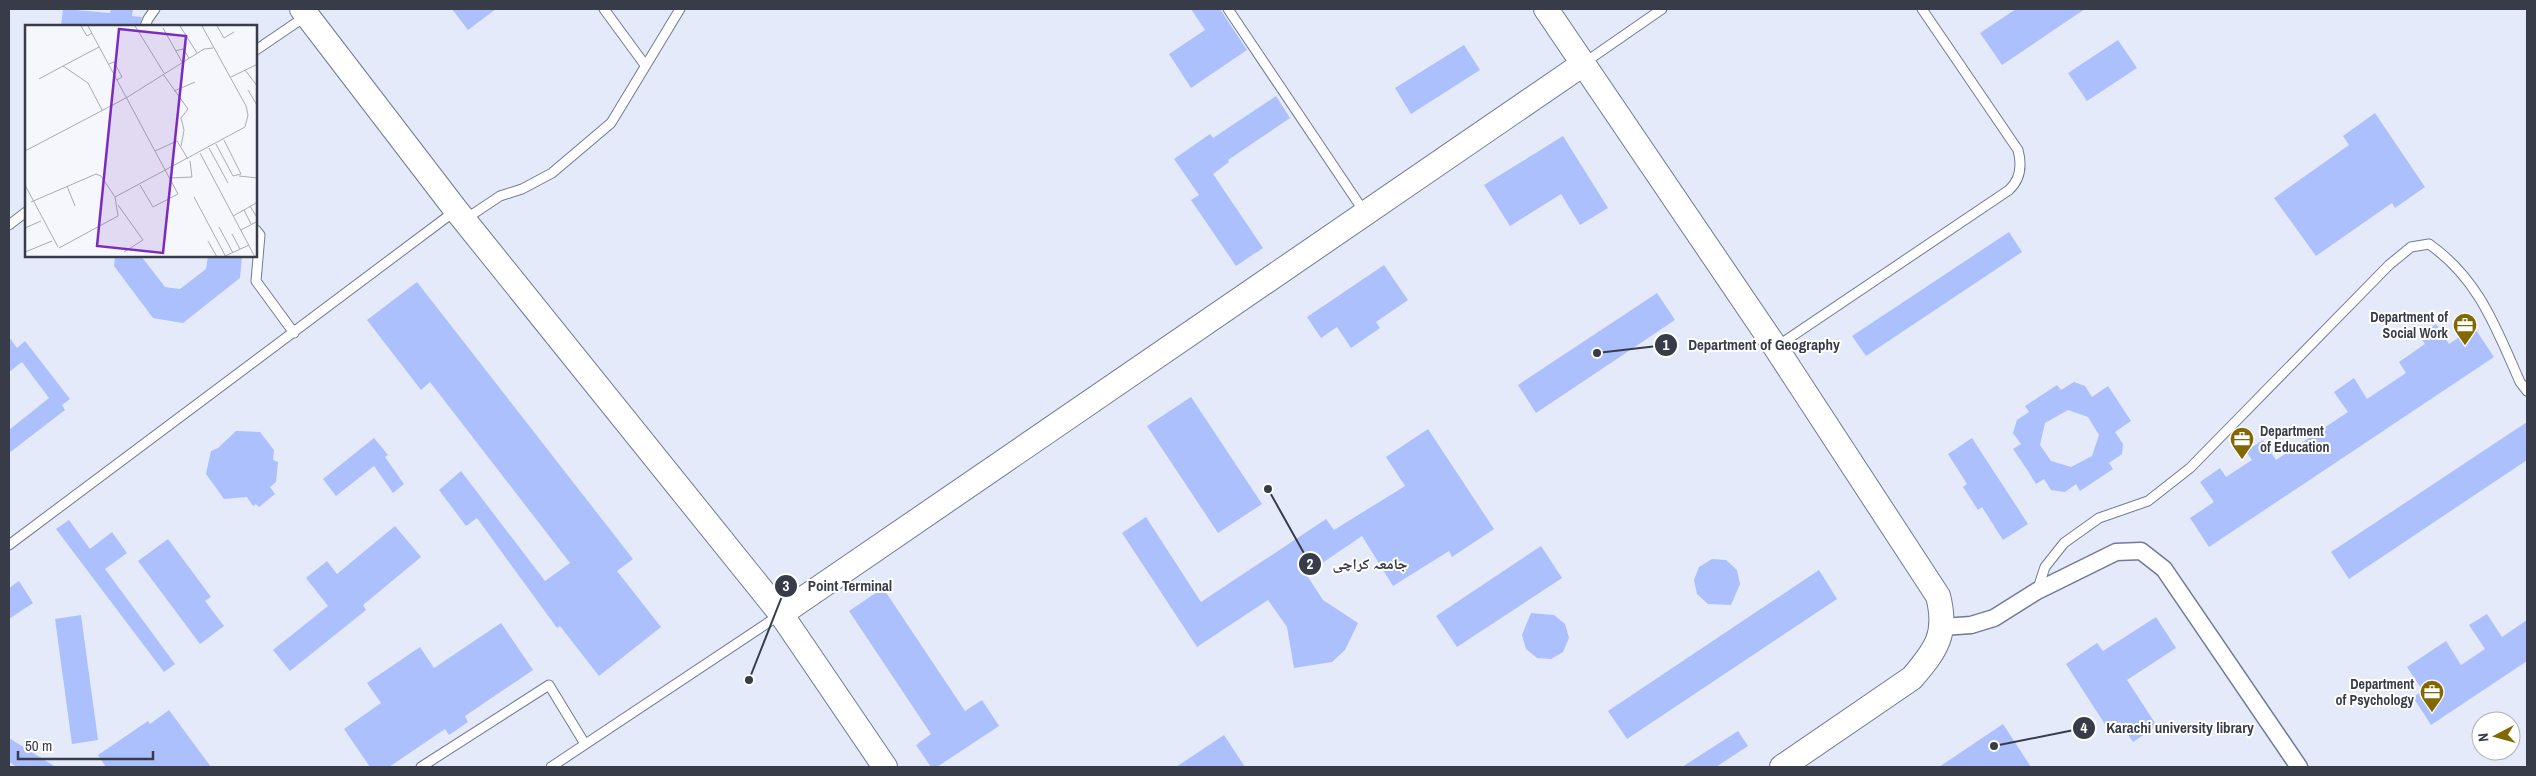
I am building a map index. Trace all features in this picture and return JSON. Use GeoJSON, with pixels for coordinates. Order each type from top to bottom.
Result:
{"type":"FeatureCollection","features":[{"type":"Feature","properties":{"kind":"street"},"geometry":{"type":"LineString","coordinates":[[1546,9],[1776,348],[1938,596],[1942,611],[1942,627],[1939,640],[1929,658],[1912,678],[1782,767]]}},
{"type":"Feature","properties":{"kind":"street"},"geometry":{"type":"LineString","coordinates":[[304,12],[460,215],[781,614],[885,767]]}},
{"type":"Feature","properties":{"kind":"street"},"geometry":{"type":"LineString","coordinates":[[781,614],[1583,64]]}},
{"type":"Feature","properties":{"kind":"street"},"geometry":{"type":"LineString","coordinates":[[1942,627],[1971,625],[1994,618],[2037,591],[2116,552],[2140,551],[2164,570],[2299,767]]}},
{"type":"Feature","properties":{"kind":"lane"},"geometry":{"type":"LineString","coordinates":[[145,25],[148,18],[156,9]]}},
{"type":"Feature","properties":{"kind":"lane"},"geometry":{"type":"LineString","coordinates":[[604,9],[645,65]]}},
{"type":"Feature","properties":{"kind":"lane"},"geometry":{"type":"LineString","coordinates":[[9,545],[294,333],[460,215],[500,196],[522,189],[552,173],[611,123],[680,9]]}},
{"type":"Feature","properties":{"kind":"lane"},"geometry":{"type":"LineString","coordinates":[[1228,9],[1365,213]]}},
{"type":"Feature","properties":{"kind":"lane"},"geometry":{"type":"LineString","coordinates":[[1776,348],[2009,190],[2018,178],[2021,165],[2018,150],[1922,9]]}},
{"type":"Feature","properties":{"kind":"lane"},"geometry":{"type":"LineString","coordinates":[[1583,64],[1658,10]]}},
{"type":"Feature","properties":{"kind":"lane"},"geometry":{"type":"LineString","coordinates":[[258,48],[304,12]]}},
{"type":"Feature","properties":{"kind":"lane"},"geometry":{"type":"LineString","coordinates":[[9,225],[25,213]]}},
{"type":"Feature","properties":{"kind":"lane"},"geometry":{"type":"LineString","coordinates":[[258,232],[260,235],[256,281],[294,333]]}},
{"type":"Feature","properties":{"kind":"lane"},"geometry":{"type":"LineString","coordinates":[[2037,591],[2044,567],[2064,544],[2099,518],[2148,501],[2190,468],[2389,265],[2411,247],[2429,244],[2450,259],[2486,306],[2520,382],[2527,391]]}},
{"type":"Feature","properties":{"kind":"lane"},"geometry":{"type":"LineString","coordinates":[[551,767],[781,614]]}},
{"type":"Feature","properties":{"kind":"lane"},"geometry":{"type":"LineString","coordinates":[[421,767],[549,685],[585,744]]}},
{"type":"Feature","properties":{"kind":"shaded area"},"geometry":{"type":"Polygon","coordinates":[[[9,9],[2527,9],[2527,767],[9,767],[9,9]]]}},
{"type":"Feature","properties":{"kind":"building"},"geometry":{"type":"Polygon","coordinates":[[[63,9],[110,13],[111,9],[133,9],[132,16],[142,17],[139,25],[61,25],[63,9]]]}},
{"type":"Feature","properties":{"kind":"building"},"geometry":{"type":"Polygon","coordinates":[[[452,9],[496,9],[468,30],[452,9]]]}},
{"type":"Feature","properties":{"kind":"building"},"geometry":{"type":"Polygon","coordinates":[[[1191,9],[1220,9],[1247,50],[1191,88],[1169,54],[1205,30],[1191,9]]]}},
{"type":"Feature","properties":{"kind":"building"},"geometry":{"type":"Polygon","coordinates":[[[2016,9],[2085,9],[2002,65],[1980,33],[2016,9]]]}},
{"type":"Feature","properties":{"kind":"building"},"geometry":{"type":"Polygon","coordinates":[[[2118,40],[2137,68],[2087,101],[2068,73],[2118,40]]]}},
{"type":"Feature","properties":{"kind":"building"},"geometry":{"type":"Polygon","coordinates":[[[1464,45],[1480,70],[1411,114],[1395,88],[1464,45]]]}},
{"type":"Feature","properties":{"kind":"building"},"geometry":{"type":"Polygon","coordinates":[[[1276,96],[1290,118],[1228,160],[1229,162],[1213,174],[1263,248],[1236,266],[1191,200],[1199,195],[1174,159],[1210,134],[1213,138],[1276,96]]]}},
{"type":"Feature","properties":{"kind":"building"},"geometry":{"type":"Polygon","coordinates":[[[2375,113],[2425,187],[2395,208],[2392,203],[2316,256],[2274,198],[2349,145],[2343,136],[2375,113]]]}},
{"type":"Feature","properties":{"kind":"building"},"geometry":{"type":"Polygon","coordinates":[[[1563,136],[1608,208],[1580,225],[1561,194],[1510,226],[1484,185],[1563,136]]]}},
{"type":"Feature","properties":{"kind":"building"},"geometry":{"type":"Polygon","coordinates":[[[2009,232],[2022,252],[1866,356],[1852,336],[2009,232]]]}},
{"type":"Feature","properties":{"kind":"building"},"geometry":{"type":"Polygon","coordinates":[[[115,258],[143,258],[165,287],[180,289],[206,269],[208,258],[242,258],[240,278],[183,323],[153,318],[114,266],[115,258]]]}},
{"type":"Feature","properties":{"kind":"building"},"geometry":{"type":"Polygon","coordinates":[[[1384,265],[1408,300],[1376,322],[1380,328],[1351,348],[1337,327],[1321,338],[1307,317],[1384,265]]]}},
{"type":"Feature","properties":{"kind":"building"},"geometry":{"type":"Polygon","coordinates":[[[417,282],[633,559],[617,571],[661,627],[599,676],[560,626],[557,628],[477,518],[466,526],[439,490],[461,471],[545,581],[570,563],[430,382],[421,390],[367,320],[417,282]]]}},
{"type":"Feature","properties":{"kind":"building"},"geometry":{"type":"Polygon","coordinates":[[[1657,293],[1675,320],[1536,413],[1518,385],[1657,293]]]}},
{"type":"Feature","properties":{"kind":"building"},"geometry":{"type":"Polygon","coordinates":[[[2436,324],[2449,344],[2474,327],[2494,357],[2209,547],[2190,518],[2214,502],[2200,482],[2220,468],[2226,477],[2252,460],[2246,451],[2263,440],[2276,460],[2348,412],[2334,392],[2354,378],[2367,399],[2406,373],[2399,362],[2425,344],[2419,335],[2436,324]]]}},
{"type":"Feature","properties":{"kind":"building"},"geometry":{"type":"Polygon","coordinates":[[[9,337],[17,348],[25,341],[70,399],[62,405],[65,410],[9,453],[9,430],[49,398],[22,362],[9,372],[9,337]]]}},
{"type":"Feature","properties":{"kind":"building"},"geometry":{"type":"Polygon","coordinates":[[[2074,382],[2085,386],[2092,397],[2108,386],[2131,421],[2115,432],[2123,444],[2122,454],[2109,463],[2113,469],[2080,491],[2076,484],[2065,492],[2051,490],[2044,479],[2036,484],[2013,449],[2021,444],[2013,433],[2017,420],[2029,412],[2025,406],[2057,385],[2061,390],[2074,382]],[[2068,410],[2045,423],[2040,445],[2051,461],[2071,467],[2092,456],[2099,435],[2088,417],[2068,410]]]}},
{"type":"Feature","properties":{"kind":"building"},"geometry":{"type":"Polygon","coordinates":[[[1191,397],[1262,504],[1218,533],[1147,426],[1191,397]]]}},
{"type":"Feature","properties":{"kind":"building"},"geometry":{"type":"Polygon","coordinates":[[[2527,422],[2527,460],[2349,579],[2331,552],[2527,422]]]}},
{"type":"Feature","properties":{"kind":"building"},"geometry":{"type":"Polygon","coordinates":[[[1428,429],[1494,529],[1452,557],[1449,551],[1393,586],[1362,536],[1306,574],[1323,600],[1358,623],[1345,650],[1332,662],[1294,668],[1287,627],[1268,600],[1197,647],[1122,533],[1146,517],[1201,602],[1326,519],[1334,530],[1405,486],[1386,457],[1428,429]]]}},
{"type":"Feature","properties":{"kind":"building"},"geometry":{"type":"Polygon","coordinates":[[[236,431],[260,432],[274,450],[273,460],[278,462],[276,482],[270,487],[275,494],[259,507],[256,504],[253,506],[247,497],[224,499],[206,474],[211,451],[218,448],[236,431]]]}},
{"type":"Feature","properties":{"kind":"building"},"geometry":{"type":"Polygon","coordinates":[[[374,438],[388,455],[385,457],[404,484],[393,493],[374,466],[336,496],[323,479],[374,438]]]}},
{"type":"Feature","properties":{"kind":"building"},"geometry":{"type":"Polygon","coordinates":[[[1972,438],[2028,524],[2003,540],[1982,507],[1978,510],[1963,487],[1967,484],[1948,454],[1972,438]]]}},
{"type":"Feature","properties":{"kind":"building"},"geometry":{"type":"Polygon","coordinates":[[[69,520],[90,549],[112,532],[127,553],[105,569],[175,664],[164,672],[56,529],[69,520]]]}},
{"type":"Feature","properties":{"kind":"building"},"geometry":{"type":"Polygon","coordinates":[[[395,526],[421,557],[363,605],[366,610],[290,671],[273,650],[328,606],[306,578],[327,561],[337,574],[395,526]]]}},
{"type":"Feature","properties":{"kind":"building"},"geometry":{"type":"Polygon","coordinates":[[[168,539],[211,597],[205,601],[224,626],[200,644],[138,561],[168,539]]]}},
{"type":"Feature","properties":{"kind":"building"},"geometry":{"type":"Polygon","coordinates":[[[1541,546],[1562,578],[1457,647],[1436,616],[1541,546]]]}},
{"type":"Feature","properties":{"kind":"building"},"geometry":{"type":"Polygon","coordinates":[[[1712,559],[1726,560],[1737,570],[1740,584],[1731,605],[1708,604],[1697,594],[1694,580],[1699,567],[1712,559]]]}},
{"type":"Feature","properties":{"kind":"building"},"geometry":{"type":"Polygon","coordinates":[[[1819,570],[1837,599],[1627,739],[1608,711],[1819,570]]]}},
{"type":"Feature","properties":{"kind":"building"},"geometry":{"type":"Polygon","coordinates":[[[19,581],[33,603],[9,619],[9,588],[19,581]]]}},
{"type":"Feature","properties":{"kind":"building"},"geometry":{"type":"Polygon","coordinates":[[[883,588],[965,711],[982,700],[999,726],[937,767],[931,767],[916,745],[931,734],[849,611],[883,588]]]}},
{"type":"Feature","properties":{"kind":"building"},"geometry":{"type":"Polygon","coordinates":[[[1531,613],[1554,615],[1565,624],[1569,638],[1563,652],[1551,659],[1537,658],[1526,649],[1522,635],[1531,613]]]}},
{"type":"Feature","properties":{"kind":"building"},"geometry":{"type":"Polygon","coordinates":[[[2487,614],[2502,637],[2527,620],[2527,661],[2431,725],[2413,697],[2423,691],[2407,667],[2446,641],[2461,665],[2485,649],[2469,625],[2487,614]]]}},
{"type":"Feature","properties":{"kind":"building"},"geometry":{"type":"Polygon","coordinates":[[[81,615],[98,740],[72,744],[55,619],[81,615]]]}},
{"type":"Feature","properties":{"kind":"building"},"geometry":{"type":"Polygon","coordinates":[[[2156,617],[2176,648],[2127,680],[2157,726],[2133,742],[2120,722],[2108,729],[2066,664],[2097,643],[2103,651],[2156,617]]]}},
{"type":"Feature","properties":{"kind":"building"},"geometry":{"type":"Polygon","coordinates":[[[501,623],[533,670],[465,716],[468,722],[449,735],[445,729],[389,767],[370,767],[344,729],[381,703],[367,683],[420,647],[434,668],[501,623]]]}},
{"type":"Feature","properties":{"kind":"building"},"geometry":{"type":"Polygon","coordinates":[[[169,710],[211,767],[106,767],[98,755],[148,721],[150,724],[169,710]]]}},
{"type":"Feature","properties":{"kind":"building"},"geometry":{"type":"Polygon","coordinates":[[[2003,724],[2031,767],[1939,767],[2003,724]]]}},
{"type":"Feature","properties":{"kind":"building"},"geometry":{"type":"Polygon","coordinates":[[[1738,731],[1748,746],[1716,767],[1682,767],[1738,731]]]}},
{"type":"Feature","properties":{"kind":"building"},"geometry":{"type":"Polygon","coordinates":[[[1224,735],[1245,767],[1176,767],[1224,735]]]}},
{"type":"Feature","properties":{"kind":"building"},"geometry":{"type":"Polygon","coordinates":[[[9,738],[56,767],[17,767],[9,762],[9,738]]]}},
{"type":"Feature","properties":{"kind":"place","name":"Department of Social Work"},"geometry":{"type":"Point","coordinates":[2465,346]}},
{"type":"Feature","properties":{"kind":"place","name":"Department of Geography"},"geometry":{"type":"Point","coordinates":[1597,353]}},
{"type":"Feature","properties":{"kind":"place","name":"Department of Education"},"geometry":{"type":"Point","coordinates":[2242,460]}},
{"type":"Feature","properties":{"kind":"place","name":"جامعہ کراچی"},"geometry":{"type":"Point","coordinates":[1268,489]}},
{"type":"Feature","properties":{"kind":"place","name":"Point Terminal"},"geometry":{"type":"Point","coordinates":[749,680]}},
{"type":"Feature","properties":{"kind":"place","name":"Department of Psychology"},"geometry":{"type":"Point","coordinates":[2432,713]}},
{"type":"Feature","properties":{"kind":"place","name":"Karachi university library"},"geometry":{"type":"Point","coordinates":[1994,746]}}]}
